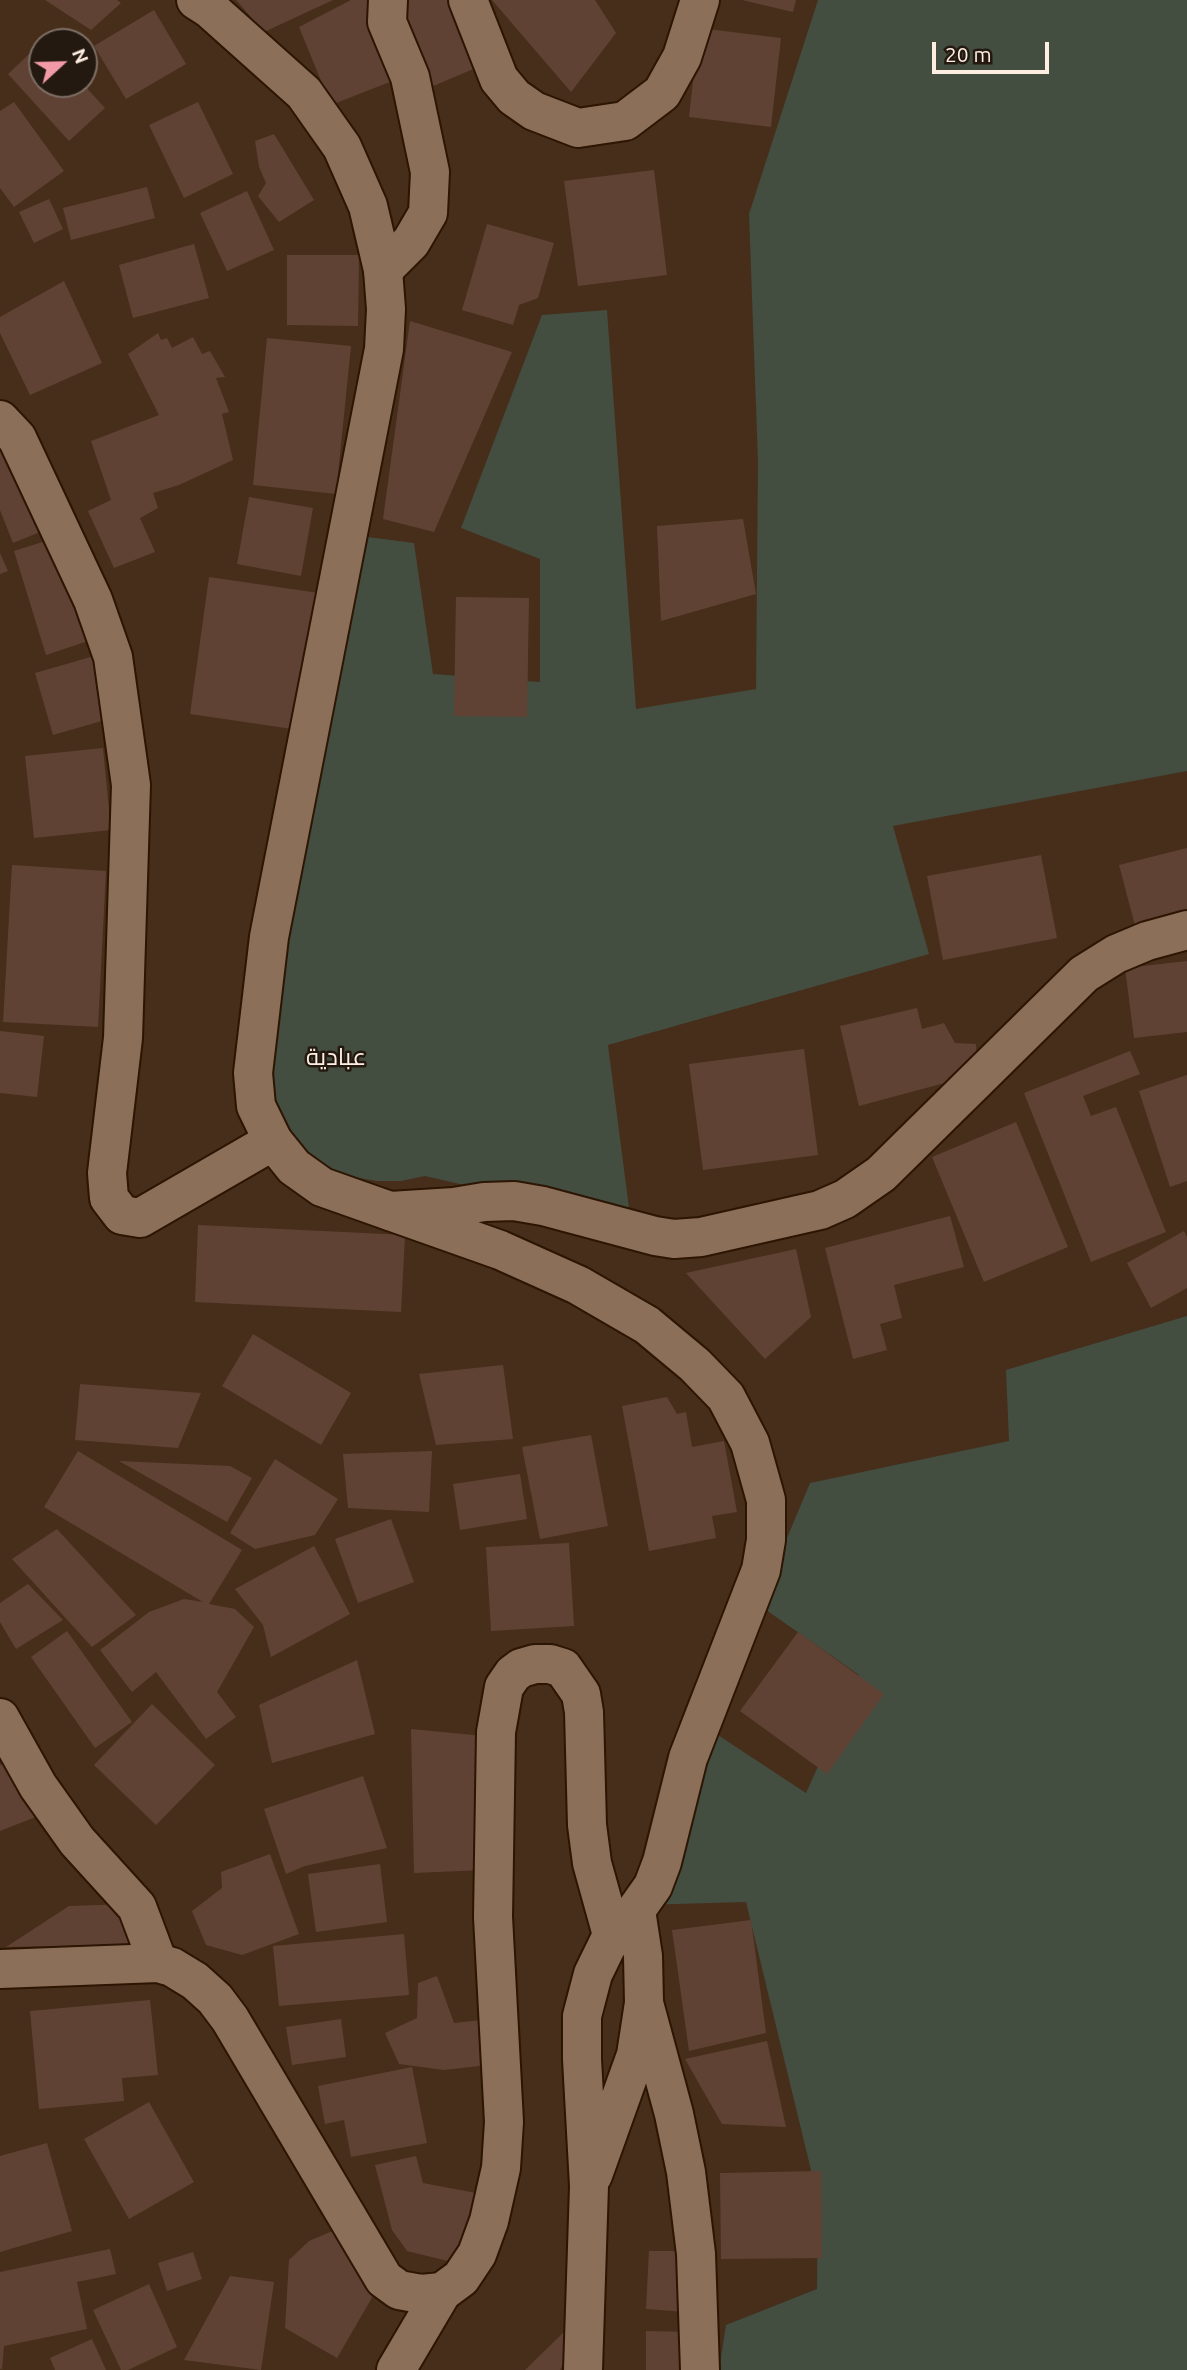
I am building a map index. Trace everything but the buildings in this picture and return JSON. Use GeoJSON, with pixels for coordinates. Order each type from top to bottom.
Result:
{"type":"FeatureCollection","features":[{"type":"Feature","properties":{"kind":"street"},"geometry":{"type":"LineString","coordinates":[[196,0],[210,9],[304,93],[342,146],[368,206],[383,271],[386,309],[383,349],[269,937],[253,1073],[256,1106],[273,1141],[294,1167],[321,1187],[500,1250],[578,1285],[648,1325],[695,1365],[726,1397],[750,1443],[766,1500],[766,1540],[761,1570],[688,1758],[662,1862],[653,1886],[624,1923],[593,1974],[583,2016],[582,2059],[589,2186],[583,2370]]}},
{"type":"Feature","properties":{"kind":"street"},"geometry":{"type":"LineString","coordinates":[[383,271],[411,242],[428,213],[430,172],[410,77],[387,22],[388,0]]}},
{"type":"Feature","properties":{"kind":"street"},"geometry":{"type":"LineString","coordinates":[[468,0],[499,79],[514,97],[534,111],[578,128],[625,121],[662,93],[682,57],[700,0]]}},
{"type":"Feature","properties":{"kind":"street"},"geometry":{"type":"LineString","coordinates":[[0,420],[17,438],[93,600],[113,657],[131,785],[123,1038],[107,1173],[109,1198],[122,1215],[140,1218],[273,1141]]}},
{"type":"Feature","properties":{"kind":"street"},"geometry":{"type":"LineString","coordinates":[[390,1211],[514,1201],[674,1239],[701,1237],[820,1210],[845,1199],[881,1174],[1074,984],[1101,962],[1147,941],[1187,930]]}},
{"type":"Feature","properties":{"kind":"street"},"geometry":{"type":"LineString","coordinates":[[396,2370],[442,2292],[461,2278],[477,2254],[489,2221],[501,2168],[504,2122],[493,1917],[496,1731],[504,1687],[521,1668],[535,1664],[550,1664],[563,1668],[581,1694],[584,1712],[587,1825],[592,1863],[643,1956],[644,2003],[636,2055],[589,2186]]}},
{"type":"Feature","properties":{"kind":"street"},"geometry":{"type":"LineString","coordinates":[[0,1717],[38,1786],[76,1841],[137,1908],[158,1963]]}},
{"type":"Feature","properties":{"kind":"street"},"geometry":{"type":"LineString","coordinates":[[0,1969],[158,1963],[194,1981],[215,1999],[230,2019],[384,2279],[400,2290],[422,2294],[442,2292]]}},
{"type":"Feature","properties":{"kind":"street"},"geometry":{"type":"LineString","coordinates":[[644,2003],[674,2115],[686,2172],[696,2255],[700,2370]]}},
{"type":"Feature","properties":{"kind":"green space"},"geometry":{"type":"Polygon","coordinates":[[[818,0],[1187,0],[1187,771],[893,826],[929,954],[608,1045],[630,1216],[560,1207],[425,1176],[401,1181],[377,1181],[353,1177],[331,1169],[309,1157],[263,1101],[345,534],[414,543],[433,674],[540,682],[540,559],[461,528],[542,315],[607,310],[636,709],[756,689],[758,462],[749,214],[818,0]]]}},
{"type":"Feature","properties":{"kind":"green space"},"geometry":{"type":"Polygon","coordinates":[[[1187,1316],[1187,2370],[719,2370],[726,2325],[817,2289],[818,2199],[746,1902],[641,1905],[689,1716],[806,1793],[859,1675],[759,1605],[810,1483],[1009,1441],[1006,1370],[1187,1316]]]}},
{"type":"Feature","properties":{"kind":"district","name":"عبادية"},"geometry":{"type":"Point","coordinates":[336,1057]}}]}
